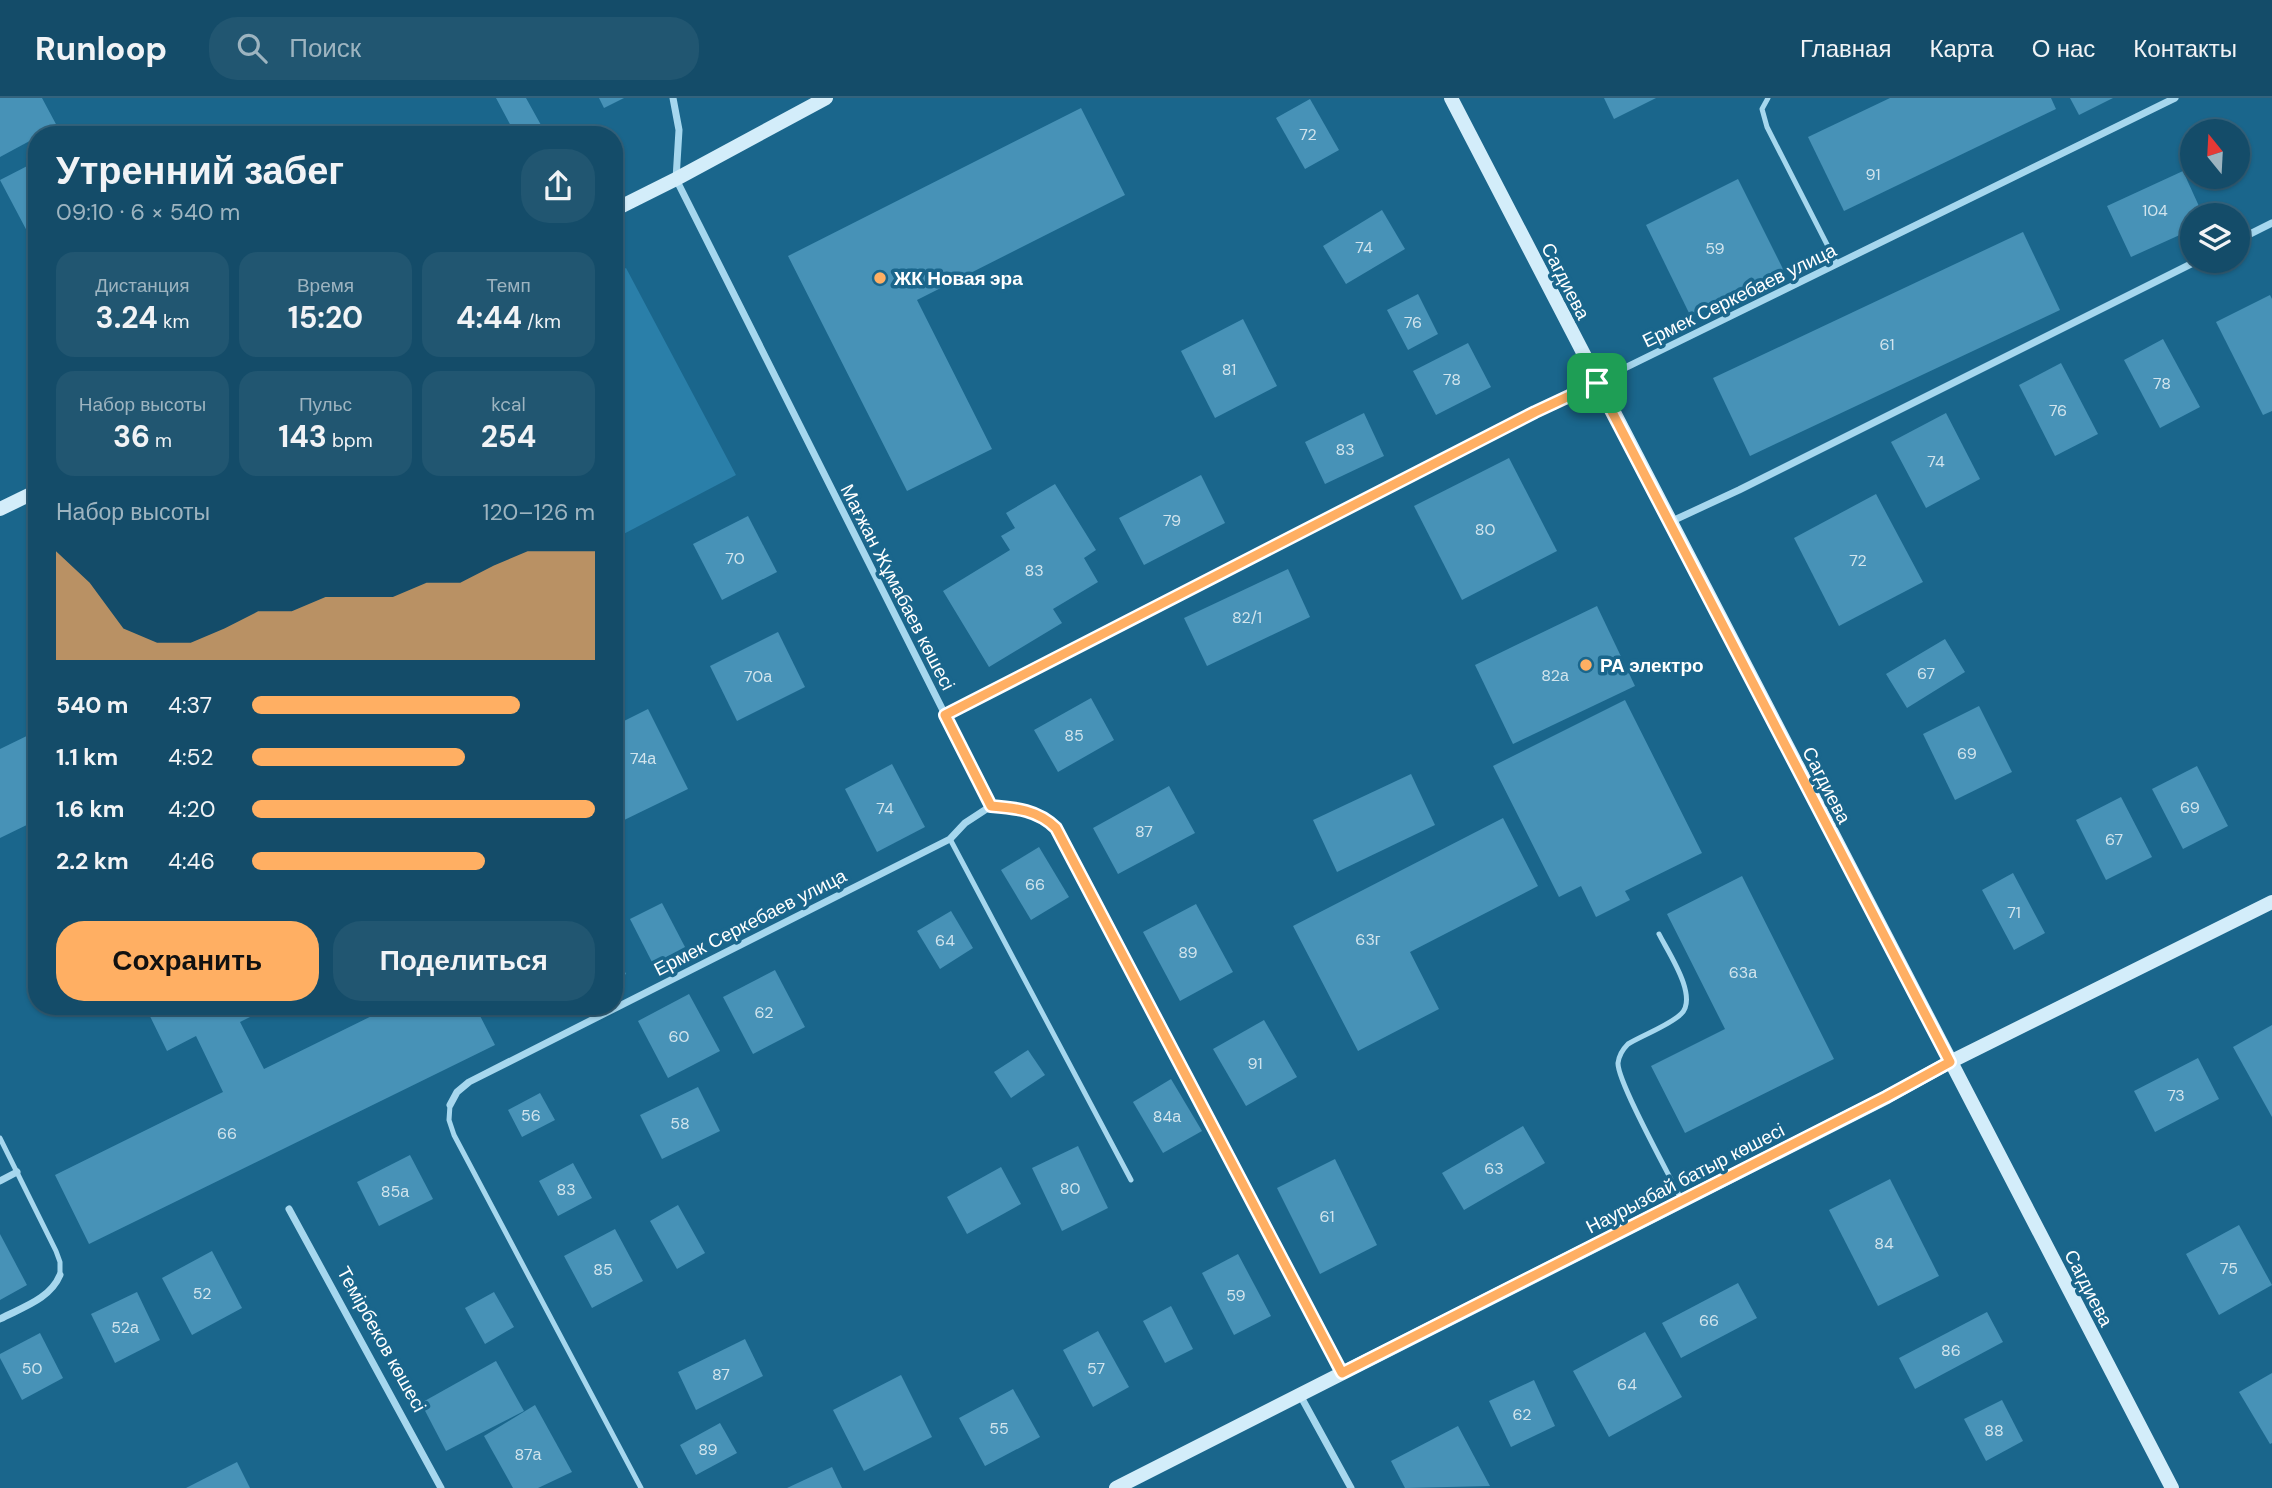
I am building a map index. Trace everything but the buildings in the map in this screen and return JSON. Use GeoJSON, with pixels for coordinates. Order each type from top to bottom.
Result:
{"type":"FeatureCollection","features":[{"type":"Feature","properties":{"kind":"street"},"geometry":{"type":"LineString","coordinates":[[673,98],[680,130],[676,179]]}},
{"type":"Feature","properties":{"kind":"street"},"geometry":{"type":"LineString","coordinates":[[623,205],[826,98]]}},
{"type":"Feature","properties":{"kind":"street","name":"Сагдиева"},"geometry":{"type":"LineString","coordinates":[[1451,98],[2172,1488]]}},
{"type":"Feature","properties":{"kind":"street","name":"Ермек Серкебаев улица"},"geometry":{"type":"LineString","coordinates":[[945,715],[1535,412],[2175,98]]}},
{"type":"Feature","properties":{"kind":"street","name":"Мағжан Жұмабаев көшесі"},"geometry":{"type":"LineString","coordinates":[[676,179],[991,806]]}},
{"type":"Feature","properties":{"kind":"street"},"geometry":{"type":"LineString","coordinates":[[2250,234],[2272,223]]}},
{"type":"Feature","properties":{"kind":"street"},"geometry":{"type":"LineString","coordinates":[[1670,523],[2180,270]]}},
{"type":"Feature","properties":{"kind":"street"},"geometry":{"type":"LineString","coordinates":[[2,504],[28,494]]}},
{"type":"Feature","properties":{"kind":"street"},"geometry":{"type":"LineString","coordinates":[[991,806],[1033,813],[1046,818],[1056,828],[1342,1373]]}},
{"type":"Feature","properties":{"kind":"street","name":"Ермек Серкебаев улица"},"geometry":{"type":"LineString","coordinates":[[623,1004],[950,839],[965,823],[991,806]]}},
{"type":"Feature","properties":{"kind":"street","name":"Наурызбай батыр көшесі"},"geometry":{"type":"LineString","coordinates":[[1116,1488],[1950,1062],[2272,902]]}},
{"type":"Feature","properties":{"kind":"street","name":"Ермек Серкебаев улица"},"geometry":{"type":"LineString","coordinates":[[450,1105],[457,1092],[469,1082],[602,1015]]}},
{"type":"Feature","properties":{"kind":"street"},"geometry":{"type":"LineString","coordinates":[[0,1181],[17,1172]]}},
{"type":"Feature","properties":{"kind":"street","name":"Темірбеков көшесі"},"geometry":{"type":"LineString","coordinates":[[289,1209],[441,1488]]}},
{"type":"Feature","properties":{"kind":"street"},"geometry":{"type":"LineString","coordinates":[[0,1319],[44,1296],[55,1286],[60,1275]]}},
{"type":"Feature","properties":{"kind":"street"},"geometry":{"type":"LineString","coordinates":[[1300,1395],[1351,1488]]}},
{"type":"Feature","properties":{"kind":"lane"},"geometry":{"type":"LineString","coordinates":[[1768,98],[1762,109],[1767,127],[1837,264]]}},
{"type":"Feature","properties":{"kind":"lane"},"geometry":{"type":"LineString","coordinates":[[950,839],[1131,1180]]}},
{"type":"Feature","properties":{"kind":"lane"},"geometry":{"type":"LineString","coordinates":[[1659,934],[1683,982],[1687,993],[1687,1006],[1680,1016],[1628,1044],[1623,1049],[1618,1064],[1625,1086],[1682,1200]]}},
{"type":"Feature","properties":{"kind":"lane"},"geometry":{"type":"LineString","coordinates":[[450,1105],[449,1120],[454,1135],[642,1488]]}},
{"type":"Feature","properties":{"kind":"lane"},"geometry":{"type":"LineString","coordinates":[[0,1138],[56,1251],[60,1262],[60,1275]]}},
{"type":"Feature","properties":{"kind":"shaded area"},"geometry":{"type":"Polygon","coordinates":[[[626,268],[736,475],[623,534],[623,270],[626,268]]]}},
{"type":"Feature","properties":{"kind":"place","name":"ЖК Новая эра"},"geometry":{"type":"Point","coordinates":[880,278]}},
{"type":"Feature","properties":{"kind":"place","name":"РА электро"},"geometry":{"type":"Point","coordinates":[1586,665]}},
{"type":"Feature","properties":{"kind":"route"},"geometry":{"type":"LineString","coordinates":[[1597,383],[1950,1062],[1342,1373],[1056,828],[1046,818],[1033,813],[991,806],[945,715],[1535,412],[1597,383]]}}]}
